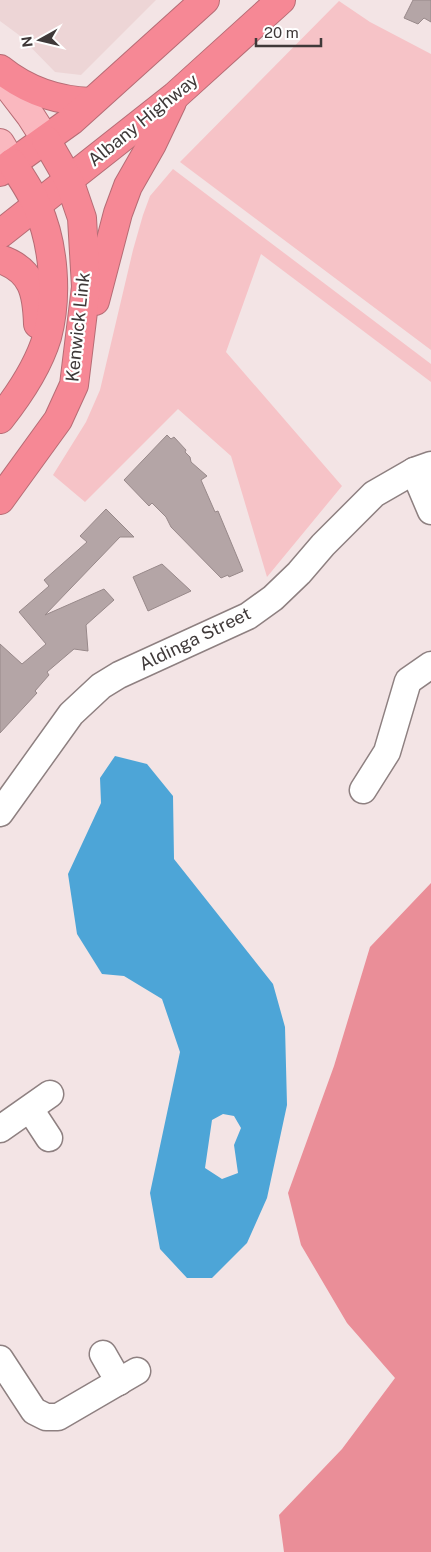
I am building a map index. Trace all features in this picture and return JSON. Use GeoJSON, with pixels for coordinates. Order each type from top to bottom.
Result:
{"type":"FeatureCollection","features":[{"type":"Feature","properties":{"kind":"highway"},"geometry":{"type":"LineString","coordinates":[[4,159],[46,140],[72,121],[205,0]]}},
{"type":"Feature","properties":{"kind":"highway","name":"Albany Highway"},"geometry":{"type":"LineString","coordinates":[[0,234],[175,96],[234,45],[281,0]]}},
{"type":"Feature","properties":{"kind":"highway"},"geometry":{"type":"LineString","coordinates":[[0,69],[21,84],[50,96],[91,102]]}},
{"type":"Feature","properties":{"kind":"highway"},"geometry":{"type":"LineString","coordinates":[[74,385],[116,222],[128,186],[152,144],[175,96]]}},
{"type":"Feature","properties":{"kind":"highway","name":"Kenwick Link"},"geometry":{"type":"LineString","coordinates":[[0,500],[58,420],[74,385],[86,287],[82,218],[70,180],[46,140]]}},
{"type":"Feature","properties":{"kind":"highway","name":"Kenwick Link"},"geometry":{"type":"LineString","coordinates":[[0,419],[13,403],[34,368],[47,336],[53,274],[49,239],[37,205],[4,159]]}},
{"type":"Feature","properties":{"kind":"highway"},"geometry":{"type":"LineString","coordinates":[[0,259],[7,261],[21,271],[33,287],[37,299],[38,324],[34,368]]}},
{"type":"Feature","properties":{"kind":"main road"},"geometry":{"type":"LineString","coordinates":[[0,76],[24,106],[46,140]]}},
{"type":"Feature","properties":{"kind":"street"},"geometry":{"type":"LineString","coordinates":[[423,468],[431,511]]}},
{"type":"Feature","properties":{"kind":"street","name":"Aldinga Street"},"geometry":{"type":"LineString","coordinates":[[0,813],[71,714],[101,686],[248,616],[273,598],[299,573],[323,545],[374,494],[423,468]]}},
{"type":"Feature","properties":{"kind":"street"},"geometry":{"type":"LineString","coordinates":[[362,790],[387,752],[408,681],[431,665]]}},
{"type":"Feature","properties":{"kind":"street"},"geometry":{"type":"LineString","coordinates":[[0,1129],[40,1101],[49,1138]]}},
{"type":"Feature","properties":{"kind":"street"},"geometry":{"type":"LineString","coordinates":[[0,1359],[34,1411],[46,1417],[58,1416],[128,1377],[103,1354]]}},
{"type":"Feature","properties":{"kind":"shaded area"},"geometry":{"type":"Polygon","coordinates":[[[0,0],[156,0],[81,75],[55,72],[19,35],[0,21],[0,0]]]}},
{"type":"Feature","properties":{"kind":"shaded area"},"geometry":{"type":"Polygon","coordinates":[[[339,1],[370,22],[431,54],[431,350],[180,162],[339,1]]]}},
{"type":"Feature","properties":{"kind":"shaded area"},"geometry":{"type":"Polygon","coordinates":[[[173,169],[431,364],[431,382],[261,254],[226,352],[342,486],[267,577],[231,456],[178,409],[85,502],[53,475],[86,422],[100,390],[143,215],[150,196],[173,169]]]}},
{"type":"Feature","properties":{"kind":"shaded area"},"geometry":{"type":"Polygon","coordinates":[[[431,883],[431,1552],[284,1552],[279,1515],[342,1449],[395,1378],[347,1323],[301,1245],[288,1193],[334,1066],[370,947],[431,883]]]}},
{"type":"Feature","properties":{"kind":"water"},"geometry":{"type":"Polygon","coordinates":[[[115,756],[147,764],[173,796],[174,859],[273,984],[285,1027],[287,1105],[267,1198],[247,1243],[212,1278],[187,1278],[160,1249],[150,1193],[180,1052],[162,999],[124,976],[102,974],[77,934],[68,874],[101,803],[100,778],[115,756]],[[223,1114],[212,1120],[205,1168],[222,1179],[238,1173],[234,1145],[241,1128],[234,1116],[223,1114]]]}},
{"type":"Feature","properties":{"kind":"building"},"geometry":{"type":"Polygon","coordinates":[[[413,0],[431,0],[431,22],[424,18],[418,24],[404,18],[413,0]]]}},
{"type":"Feature","properties":{"kind":"building"},"geometry":{"type":"Polygon","coordinates":[[[167,435],[171,439],[174,437],[186,450],[185,452],[190,457],[191,462],[207,476],[201,480],[215,512],[218,511],[243,571],[221,578],[171,527],[166,517],[152,503],[149,506],[124,480],[167,435]]]}},
{"type":"Feature","properties":{"kind":"building"},"geometry":{"type":"Polygon","coordinates":[[[106,509],[134,537],[120,537],[45,615],[104,589],[114,600],[86,625],[88,651],[74,649],[47,672],[49,675],[35,691],[37,693],[0,733],[0,644],[22,664],[46,644],[19,612],[49,586],[44,580],[87,542],[80,536],[106,509]]]}},
{"type":"Feature","properties":{"kind":"building"},"geometry":{"type":"Polygon","coordinates":[[[162,564],[191,591],[148,611],[133,577],[162,564]]]}}]}
